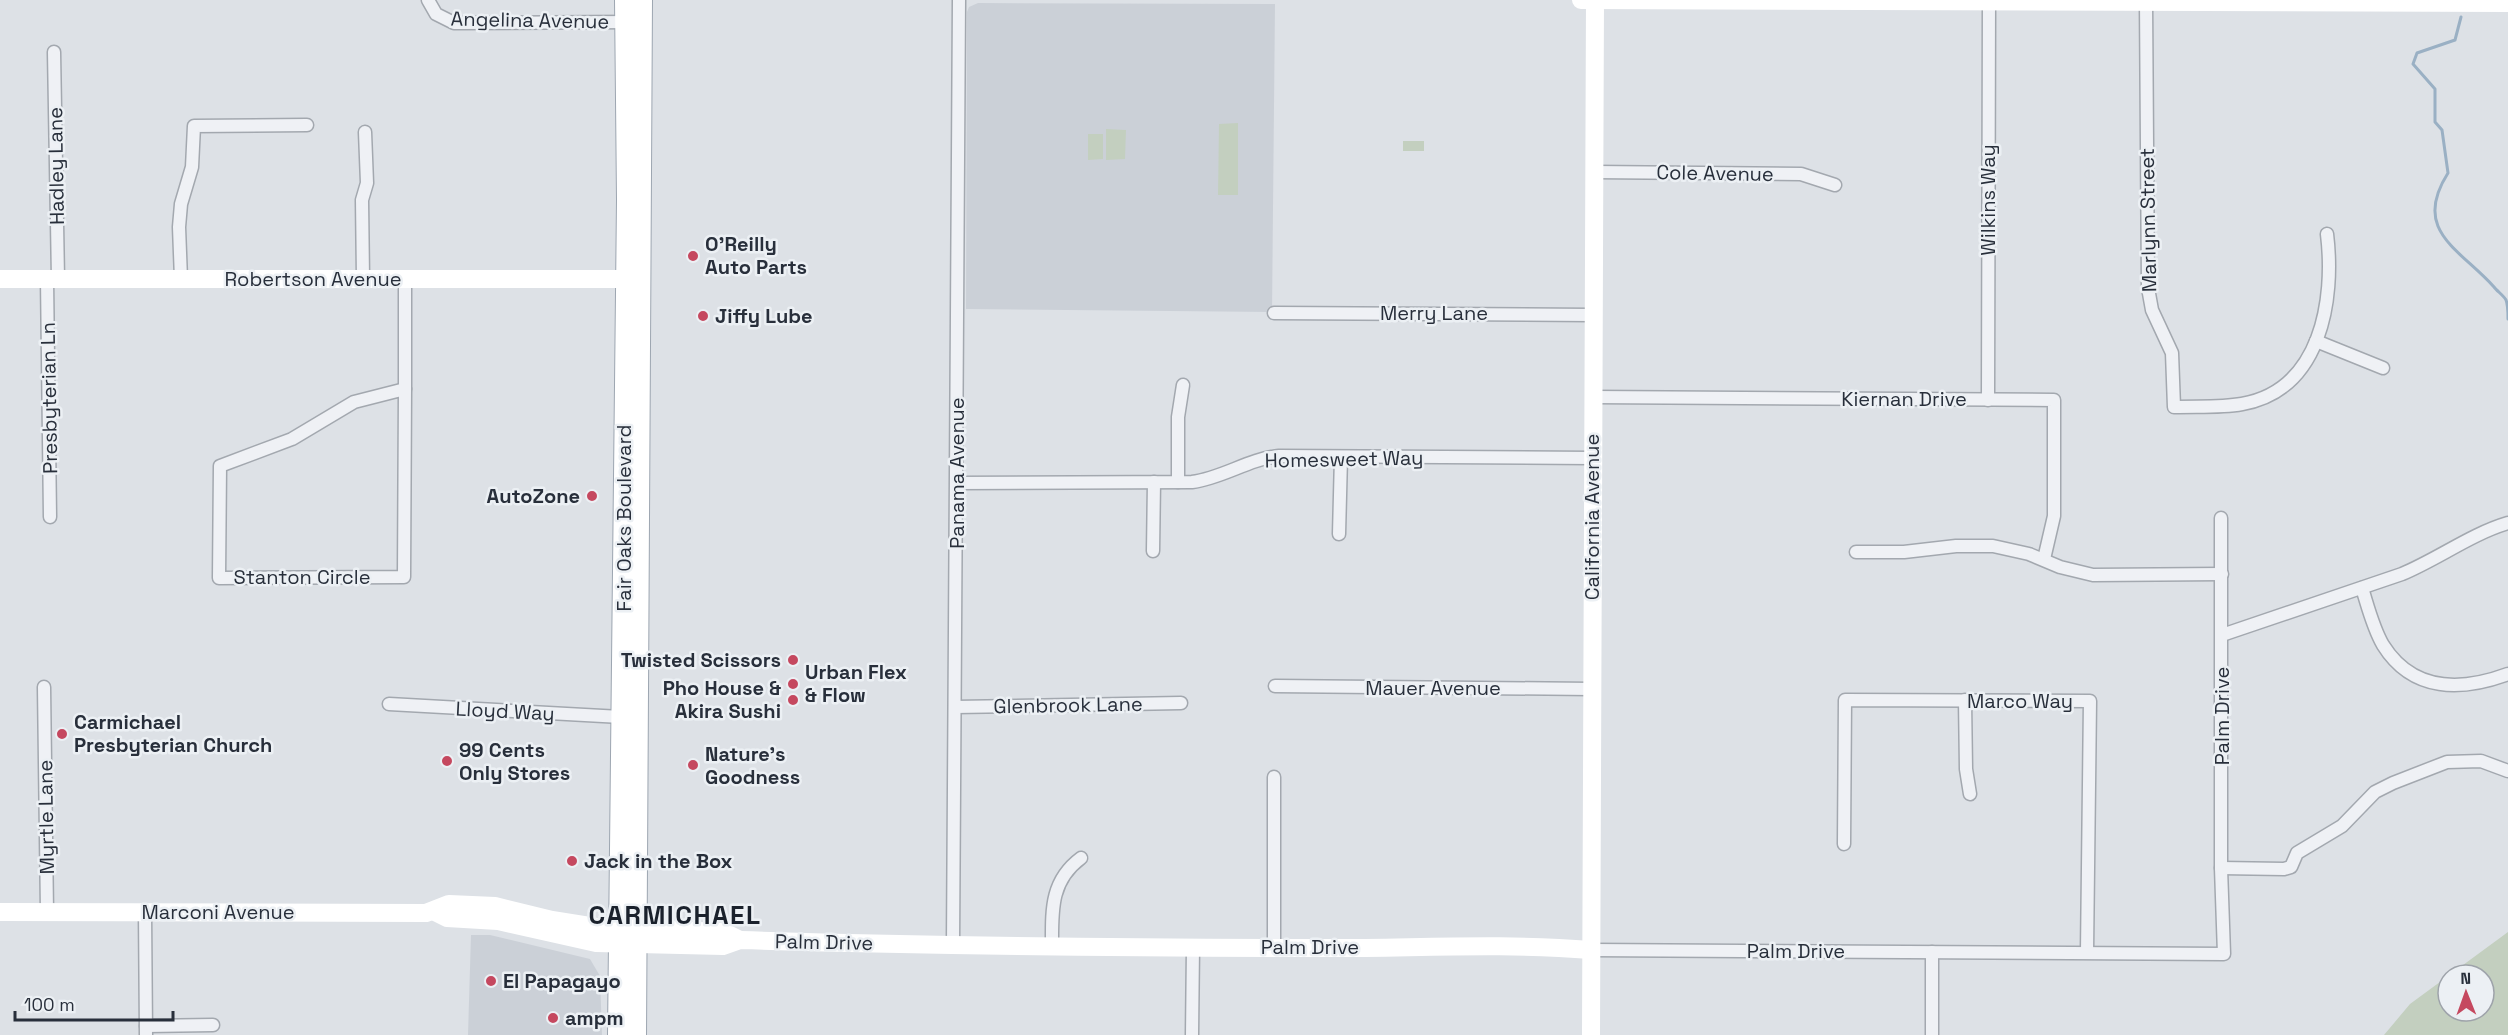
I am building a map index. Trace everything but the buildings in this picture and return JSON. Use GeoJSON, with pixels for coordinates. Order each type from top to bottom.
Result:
{"type":"FeatureCollection","features":[{"type":"Feature","properties":{"kind":"main road","name":"Fair Oaks Boulevard"},"geometry":{"type":"LineString","coordinates":[[625,0],[634,22]]}},
{"type":"Feature","properties":{"kind":"main road","name":"Fair Oaks Boulevard"},"geometry":{"type":"LineString","coordinates":[[618,1035],[628,937],[638,736],[634,22],[642,0]]}},
{"type":"Feature","properties":{"kind":"main road","name":"Fair Oaks Boulevard"},"geometry":{"type":"LineString","coordinates":[[634,279],[621,717],[628,937],[636,1035]]}},
{"type":"Feature","properties":{"kind":"main road"},"geometry":{"type":"LineString","coordinates":[[624,608],[630,620],[631,726],[638,736]]}},
{"type":"Feature","properties":{"kind":"street","name":"Angelina Avenue"},"geometry":{"type":"LineString","coordinates":[[428,0],[436,14],[454,23],[634,22]]}},
{"type":"Feature","properties":{"kind":"street","name":"Panama Avenue"},"geometry":{"type":"LineString","coordinates":[[953,945],[959,0]]}},
{"type":"Feature","properties":{"kind":"street"},"geometry":{"type":"LineString","coordinates":[[1581,0],[2311,0],[2508,3]]}},
{"type":"Feature","properties":{"kind":"street","name":"California Avenue"},"geometry":{"type":"LineString","coordinates":[[1591,1035],[1594,0]]}},
{"type":"Feature","properties":{"kind":"street","name":"Wilkins Way"},"geometry":{"type":"LineString","coordinates":[[1988,400],[1989,0]]}},
{"type":"Feature","properties":{"kind":"street","name":"Marlynn Street"},"geometry":{"type":"LineString","coordinates":[[2146,1],[2148,288],[2152,310],[2172,353],[2174,407],[2227,406],[2258,400],[2274,393],[2293,377],[2316,341],[2329,294],[2327,234]]}},
{"type":"Feature","properties":{"kind":"street","name":"Hadley Lane"},"geometry":{"type":"LineString","coordinates":[[52,279],[54,52]]}},
{"type":"Feature","properties":{"kind":"street"},"geometry":{"type":"LineString","coordinates":[[181,279],[179,227],[185,189],[192,167],[194,126],[307,125]]}},
{"type":"Feature","properties":{"kind":"street"},"geometry":{"type":"LineString","coordinates":[[363,279],[362,200],[367,183],[365,132]]}},
{"type":"Feature","properties":{"kind":"street","name":"Cole Avenue"},"geometry":{"type":"LineString","coordinates":[[1594,172],[1802,174],[1835,185]]}},
{"type":"Feature","properties":{"kind":"street","name":"Stanton Circle"},"geometry":{"type":"LineString","coordinates":[[405,278],[405,390],[404,577],[219,578],[220,466],[292,439],[354,402],[405,390]]}},
{"type":"Feature","properties":{"kind":"street","name":"Robertson Avenue"},"geometry":{"type":"LineString","coordinates":[[0,279],[634,279]]}},
{"type":"Feature","properties":{"kind":"street","name":"Presbyterian Ln"},"geometry":{"type":"LineString","coordinates":[[50,517],[52,279]]}},
{"type":"Feature","properties":{"kind":"street","name":"Merry Lane"},"geometry":{"type":"LineString","coordinates":[[1274,313],[1593,315]]}},
{"type":"Feature","properties":{"kind":"street"},"geometry":{"type":"LineString","coordinates":[[2316,341],[2383,368]]}},
{"type":"Feature","properties":{"kind":"street"},"geometry":{"type":"LineString","coordinates":[[1178,482],[1178,417],[1183,385]]}},
{"type":"Feature","properties":{"kind":"street","name":"Kiernan Drive"},"geometry":{"type":"LineString","coordinates":[[1593,397],[2054,400],[2054,516],[2044,559]]}},
{"type":"Feature","properties":{"kind":"street","name":"Homesweet Way"},"geometry":{"type":"LineString","coordinates":[[957,483],[1061,485],[1091,481],[1206,480],[1271,457],[1593,458]]}},
{"type":"Feature","properties":{"kind":"street"},"geometry":{"type":"LineString","coordinates":[[1339,534],[1341,457]]}},
{"type":"Feature","properties":{"kind":"street"},"geometry":{"type":"LineString","coordinates":[[1153,551],[1154,482]]}},
{"type":"Feature","properties":{"kind":"street","name":"Palm Drive"},"geometry":{"type":"LineString","coordinates":[[628,937],[724,933],[740,940],[953,945],[1274,948],[1538,945],[1591,950],[2087,951],[2224,954],[2221,868],[2221,518]]}},
{"type":"Feature","properties":{"kind":"street"},"geometry":{"type":"LineString","coordinates":[[2222,635],[2362,588],[2430,562],[2484,532],[2508,523]]}},
{"type":"Feature","properties":{"kind":"street"},"geometry":{"type":"LineString","coordinates":[[1856,552],[1920,552],[1974,545],[2011,549],[2076,572],[2093,575],[2222,574]]}},
{"type":"Feature","properties":{"kind":"street"},"geometry":{"type":"LineString","coordinates":[[2362,588],[2382,644],[2409,671],[2422,679],[2452,686],[2484,683],[2508,674]]}},
{"type":"Feature","properties":{"kind":"street","name":"Mauer Avenue"},"geometry":{"type":"LineString","coordinates":[[1275,686],[1592,689]]}},
{"type":"Feature","properties":{"kind":"street","name":"Myrtle Lane"},"geometry":{"type":"LineString","coordinates":[[44,687],[47,912]]}},
{"type":"Feature","properties":{"kind":"street","name":"Marco Way"},"geometry":{"type":"LineString","coordinates":[[1844,844],[1845,700],[2090,701],[2087,951]]}},
{"type":"Feature","properties":{"kind":"street"},"geometry":{"type":"LineString","coordinates":[[1965,700],[1966,768],[1970,794]]}},
{"type":"Feature","properties":{"kind":"street","name":"Glenbrook Lane"},"geometry":{"type":"LineString","coordinates":[[955,707],[1181,703]]}},
{"type":"Feature","properties":{"kind":"street","name":"Lloyd Way"},"geometry":{"type":"LineString","coordinates":[[389,704],[621,717]]}},
{"type":"Feature","properties":{"kind":"street"},"geometry":{"type":"LineString","coordinates":[[2221,868],[2284,869],[2291,867],[2298,853],[2342,826],[2375,792],[2447,762],[2481,761],[2508,771]]}},
{"type":"Feature","properties":{"kind":"street"},"geometry":{"type":"LineString","coordinates":[[1274,777],[1274,948]]}},
{"type":"Feature","properties":{"kind":"street"},"geometry":{"type":"LineString","coordinates":[[1052,946],[1054,892],[1066,871],[1081,858]]}},
{"type":"Feature","properties":{"kind":"street","name":"Marconi Avenue"},"geometry":{"type":"LineString","coordinates":[[0,912],[435,912],[449,904],[495,906],[628,937]]}},
{"type":"Feature","properties":{"kind":"street"},"geometry":{"type":"LineString","coordinates":[[145,912],[146,1030],[213,1025]]}},
{"type":"Feature","properties":{"kind":"street"},"geometry":{"type":"LineString","coordinates":[[1192,1035],[1193,947]]}},
{"type":"Feature","properties":{"kind":"street"},"geometry":{"type":"LineString","coordinates":[[1932,952],[1932,1035]]}},
{"type":"Feature","properties":{"kind":"shaded area"},"geometry":{"type":"Polygon","coordinates":[[[978,3],[1275,4],[1272,312],[966,309],[967,12],[969,7],[978,3]]]}},
{"type":"Feature","properties":{"kind":"shaded area"},"geometry":{"type":"Polygon","coordinates":[[[471,935],[490,935],[590,959],[600,976],[602,1035],[468,1035],[471,935]]]}},
{"type":"Feature","properties":{"kind":"green space"},"geometry":{"type":"Polygon","coordinates":[[[1238,123],[1238,195],[1218,195],[1219,124],[1238,123]]]}},
{"type":"Feature","properties":{"kind":"green space"},"geometry":{"type":"Polygon","coordinates":[[[1106,129],[1126,130],[1125,159],[1106,160],[1106,129]]]}},
{"type":"Feature","properties":{"kind":"green space"},"geometry":{"type":"Polygon","coordinates":[[[1088,134],[1103,134],[1103,159],[1088,160],[1088,134]]]}},
{"type":"Feature","properties":{"kind":"green space"},"geometry":{"type":"Polygon","coordinates":[[[1403,141],[1424,141],[1424,151],[1403,151],[1403,141]]]}},
{"type":"Feature","properties":{"kind":"green space"},"geometry":{"type":"Polygon","coordinates":[[[2508,932],[2508,1035],[2384,1035],[2410,1004],[2436,985],[2436,1023],[2496,1023],[2496,963],[2465,963],[2508,932]]]}},
{"type":"Feature","properties":{"kind":"waterway"},"geometry":{"type":"LineString","coordinates":[[2461,17],[2455,40],[2417,53],[2413,64],[2435,89],[2435,122],[2442,130],[2448,173],[2438,193],[2435,210],[2437,225],[2444,238],[2455,250],[2505,298],[2508,319]]}},
{"type":"Feature","properties":{"kind":"place","name":"O'Reilly Auto Parts"},"geometry":{"type":"Point","coordinates":[693,256]}},
{"type":"Feature","properties":{"kind":"place","name":"Jiffy Lube"},"geometry":{"type":"Point","coordinates":[703,316]}},
{"type":"Feature","properties":{"kind":"place","name":"AutoZone"},"geometry":{"type":"Point","coordinates":[592,496]}},
{"type":"Feature","properties":{"kind":"place","name":"Twisted Scissors"},"geometry":{"type":"Point","coordinates":[793,660]}},
{"type":"Feature","properties":{"kind":"place","name":"Urban Flex & Flow"},"geometry":{"type":"Point","coordinates":[793,684]}},
{"type":"Feature","properties":{"kind":"place","name":"Pho House & Akira Sushi"},"geometry":{"type":"Point","coordinates":[793,700]}},
{"type":"Feature","properties":{"kind":"place","name":"Carmichael Presbyterian Church"},"geometry":{"type":"Point","coordinates":[62,734]}},
{"type":"Feature","properties":{"kind":"place","name":"99 Cents Only Stores"},"geometry":{"type":"Point","coordinates":[447,761]}},
{"type":"Feature","properties":{"kind":"place","name":"Nature's Goodness"},"geometry":{"type":"Point","coordinates":[693,765]}},
{"type":"Feature","properties":{"kind":"place","name":"Jack in the Box"},"geometry":{"type":"Point","coordinates":[572,861]}},
{"type":"Feature","properties":{"kind":"place","name":"El Papagayo"},"geometry":{"type":"Point","coordinates":[491,981]}},
{"type":"Feature","properties":{"kind":"place","name":"ampm"},"geometry":{"type":"Point","coordinates":[553,1018]}},
{"type":"Feature","properties":{"kind":"district","name":"CARMICHAEL"},"geometry":{"type":"Point","coordinates":[675,915]}}]}
